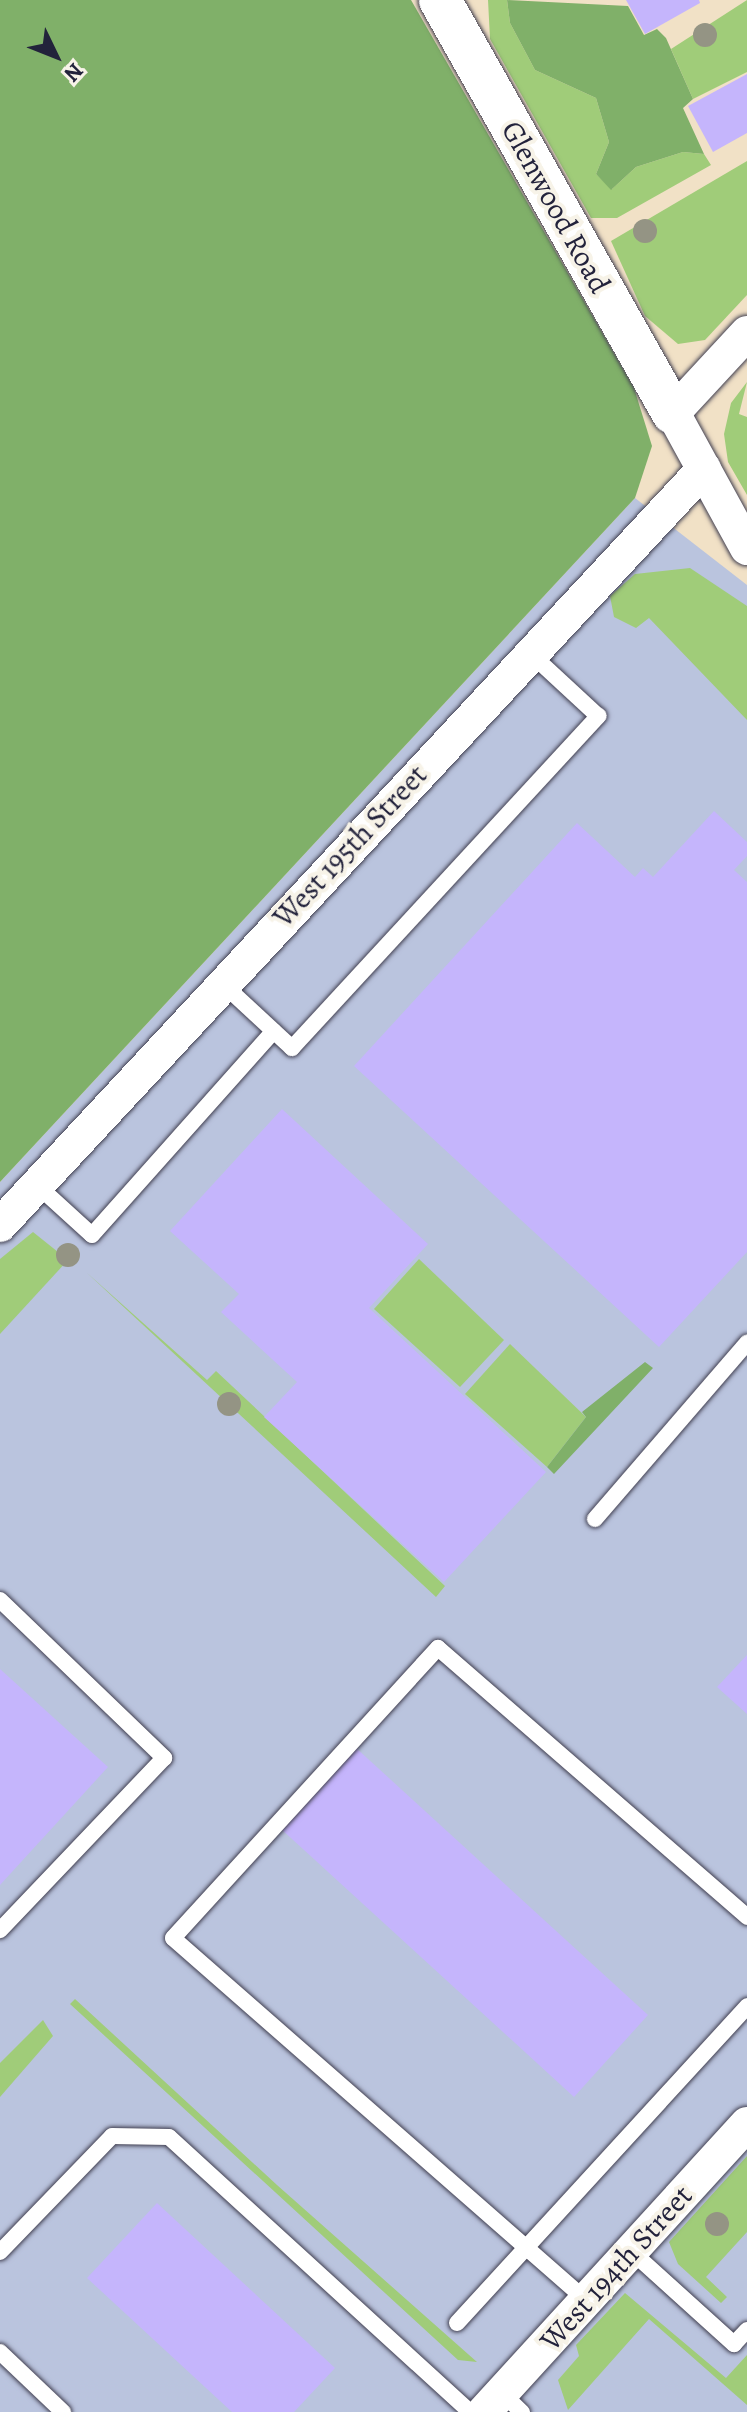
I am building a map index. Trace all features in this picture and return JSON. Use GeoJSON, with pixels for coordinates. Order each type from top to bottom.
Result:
{"type":"FeatureCollection","features":[{"type":"Feature","properties":{"kind":"street","name":"Glenwood Road"},"geometry":{"type":"LineString","coordinates":[[450,5],[673,413]]}},
{"type":"Feature","properties":{"kind":"street"},"geometry":{"type":"LineString","coordinates":[[747,333],[673,413],[747,548]]}},
{"type":"Feature","properties":{"kind":"street","name":"West 195th Street"},"geometry":{"type":"LineString","coordinates":[[0,1225],[529,652],[704,469]]}},
{"type":"Feature","properties":{"kind":"street","name":"West 194th Street"},"geometry":{"type":"LineString","coordinates":[[503,2406],[586,2300],[747,2124]]}},
{"type":"Feature","properties":{"kind":"lane"},"geometry":{"type":"LineString","coordinates":[[223,984],[292,1048],[598,716],[529,652]]}},
{"type":"Feature","properties":{"kind":"lane"},"geometry":{"type":"LineString","coordinates":[[37,1185],[92,1235],[274,1031]]}},
{"type":"Feature","properties":{"kind":"lane"},"geometry":{"type":"LineString","coordinates":[[595,1519],[747,1343]]}},
{"type":"Feature","properties":{"kind":"lane"},"geometry":{"type":"LineString","coordinates":[[0,1600],[164,1758],[0,1930]]}},
{"type":"Feature","properties":{"kind":"lane"},"geometry":{"type":"LineString","coordinates":[[586,2300],[173,1938],[438,1648],[747,1917]]}},
{"type":"Feature","properties":{"kind":"lane"},"geometry":{"type":"LineString","coordinates":[[457,2323],[747,2006]]}},
{"type":"Feature","properties":{"kind":"lane"},"geometry":{"type":"LineString","coordinates":[[0,2252],[112,2136],[169,2137],[470,2412]]}},
{"type":"Feature","properties":{"kind":"lane"},"geometry":{"type":"LineString","coordinates":[[631,2251],[734,2344],[747,2330]]}},
{"type":"Feature","properties":{"kind":"lane"},"geometry":{"type":"LineString","coordinates":[[0,2352],[63,2412]]}},
{"type":"Feature","properties":{"kind":"shaded area"},"geometry":{"type":"Polygon","coordinates":[[[635,498],[747,585],[747,2412],[0,2412],[0,1182],[635,498]]]}},
{"type":"Feature","properties":{"kind":"green space"},"geometry":{"type":"Polygon","coordinates":[[[0,0],[411,0],[634,388],[652,446],[635,498],[0,1182],[0,0]]]}},
{"type":"Feature","properties":{"kind":"green space"},"geometry":{"type":"Polygon","coordinates":[[[488,0],[507,0],[510,23],[535,70],[596,98],[609,142],[596,174],[612,189],[636,167],[683,152],[704,154],[711,165],[617,218],[591,218],[490,39],[488,0]]]}},
{"type":"Feature","properties":{"kind":"green space"},"geometry":{"type":"Polygon","coordinates":[[[507,0],[628,6],[644,35],[657,29],[666,38],[693,99],[683,108],[704,154],[683,152],[636,167],[611,190],[596,174],[609,142],[596,98],[535,70],[510,23],[507,0]]]}},
{"type":"Feature","properties":{"kind":"green space"},"geometry":{"type":"Polygon","coordinates":[[[747,0],[747,72],[693,99],[671,49],[747,0]]]}},
{"type":"Feature","properties":{"kind":"green space"},"geometry":{"type":"Polygon","coordinates":[[[747,161],[747,295],[705,340],[678,344],[645,316],[611,241],[747,161]]]}},
{"type":"Feature","properties":{"kind":"green space"},"geometry":{"type":"Polygon","coordinates":[[[747,382],[739,414],[747,417],[747,495],[728,462],[724,434],[731,403],[747,382]]]}},
{"type":"Feature","properties":{"kind":"green space"},"geometry":{"type":"Polygon","coordinates":[[[690,568],[747,606],[747,720],[649,618],[636,628],[614,617],[610,596],[635,574],[690,568]]]}},
{"type":"Feature","properties":{"kind":"green space"},"geometry":{"type":"Polygon","coordinates":[[[33,1232],[68,1260],[0,1334],[0,1259],[33,1232]]]}},
{"type":"Feature","properties":{"kind":"green space"},"geometry":{"type":"Polygon","coordinates":[[[419,1259],[504,1340],[460,1387],[374,1309],[419,1259]]]}},
{"type":"Feature","properties":{"kind":"green space"},"geometry":{"type":"Polygon","coordinates":[[[86,1272],[207,1380],[216,1371],[445,1586],[436,1597],[86,1272]]]}},
{"type":"Feature","properties":{"kind":"green space"},"geometry":{"type":"Polygon","coordinates":[[[510,1344],[586,1417],[547,1467],[465,1394],[510,1344]]]}},
{"type":"Feature","properties":{"kind":"green space"},"geometry":{"type":"Polygon","coordinates":[[[645,1362],[653,1368],[554,1474],[547,1467],[586,1417],[582,1412],[645,1362]]]}},
{"type":"Feature","properties":{"kind":"green space"},"geometry":{"type":"Polygon","coordinates":[[[75,1999],[277,2185],[477,2362],[458,2360],[70,2004],[75,1999]]]}},
{"type":"Feature","properties":{"kind":"green space"},"geometry":{"type":"Polygon","coordinates":[[[43,2020],[53,2036],[0,2097],[0,2063],[43,2020]]]}},
{"type":"Feature","properties":{"kind":"green space"},"geometry":{"type":"Polygon","coordinates":[[[747,2156],[747,2232],[706,2277],[727,2297],[721,2303],[678,2264],[669,2242],[747,2156]]]}},
{"type":"Feature","properties":{"kind":"green space"},"geometry":{"type":"Polygon","coordinates":[[[625,2293],[726,2378],[747,2355],[747,2405],[649,2319],[568,2410],[558,2380],[579,2356],[576,2345],[625,2293]]]}},
{"type":"Feature","properties":{"kind":"building"},"geometry":{"type":"Polygon","coordinates":[[[626,0],[699,0],[700,3],[645,34],[626,0]]]}},
{"type":"Feature","properties":{"kind":"building"},"geometry":{"type":"Polygon","coordinates":[[[747,74],[747,133],[713,152],[688,106],[747,74]]]}},
{"type":"Feature","properties":{"kind":"building"},"geometry":{"type":"Polygon","coordinates":[[[714,811],[747,842],[747,856],[734,870],[747,882],[747,1252],[659,1347],[354,1066],[577,823],[635,877],[643,868],[653,877],[714,811]]]}},
{"type":"Feature","properties":{"kind":"building"},"geometry":{"type":"Polygon","coordinates":[[[282,1109],[428,1244],[369,1308],[546,1472],[444,1582],[264,1417],[297,1382],[221,1312],[239,1294],[170,1231],[282,1109]]]}},
{"type":"Feature","properties":{"kind":"building"},"geometry":{"type":"Polygon","coordinates":[[[747,1655],[747,1714],[717,1687],[747,1655]]]}},
{"type":"Feature","properties":{"kind":"building"},"geometry":{"type":"Polygon","coordinates":[[[0,1669],[108,1767],[0,1885],[0,1669]]]}},
{"type":"Feature","properties":{"kind":"building"},"geometry":{"type":"Polygon","coordinates":[[[355,1747],[648,2015],[574,2097],[280,1828],[355,1747]]]}},
{"type":"Feature","properties":{"kind":"building"},"geometry":{"type":"Polygon","coordinates":[[[157,2203],[335,2368],[294,2412],[232,2412],[87,2278],[157,2203]]]}}]}
